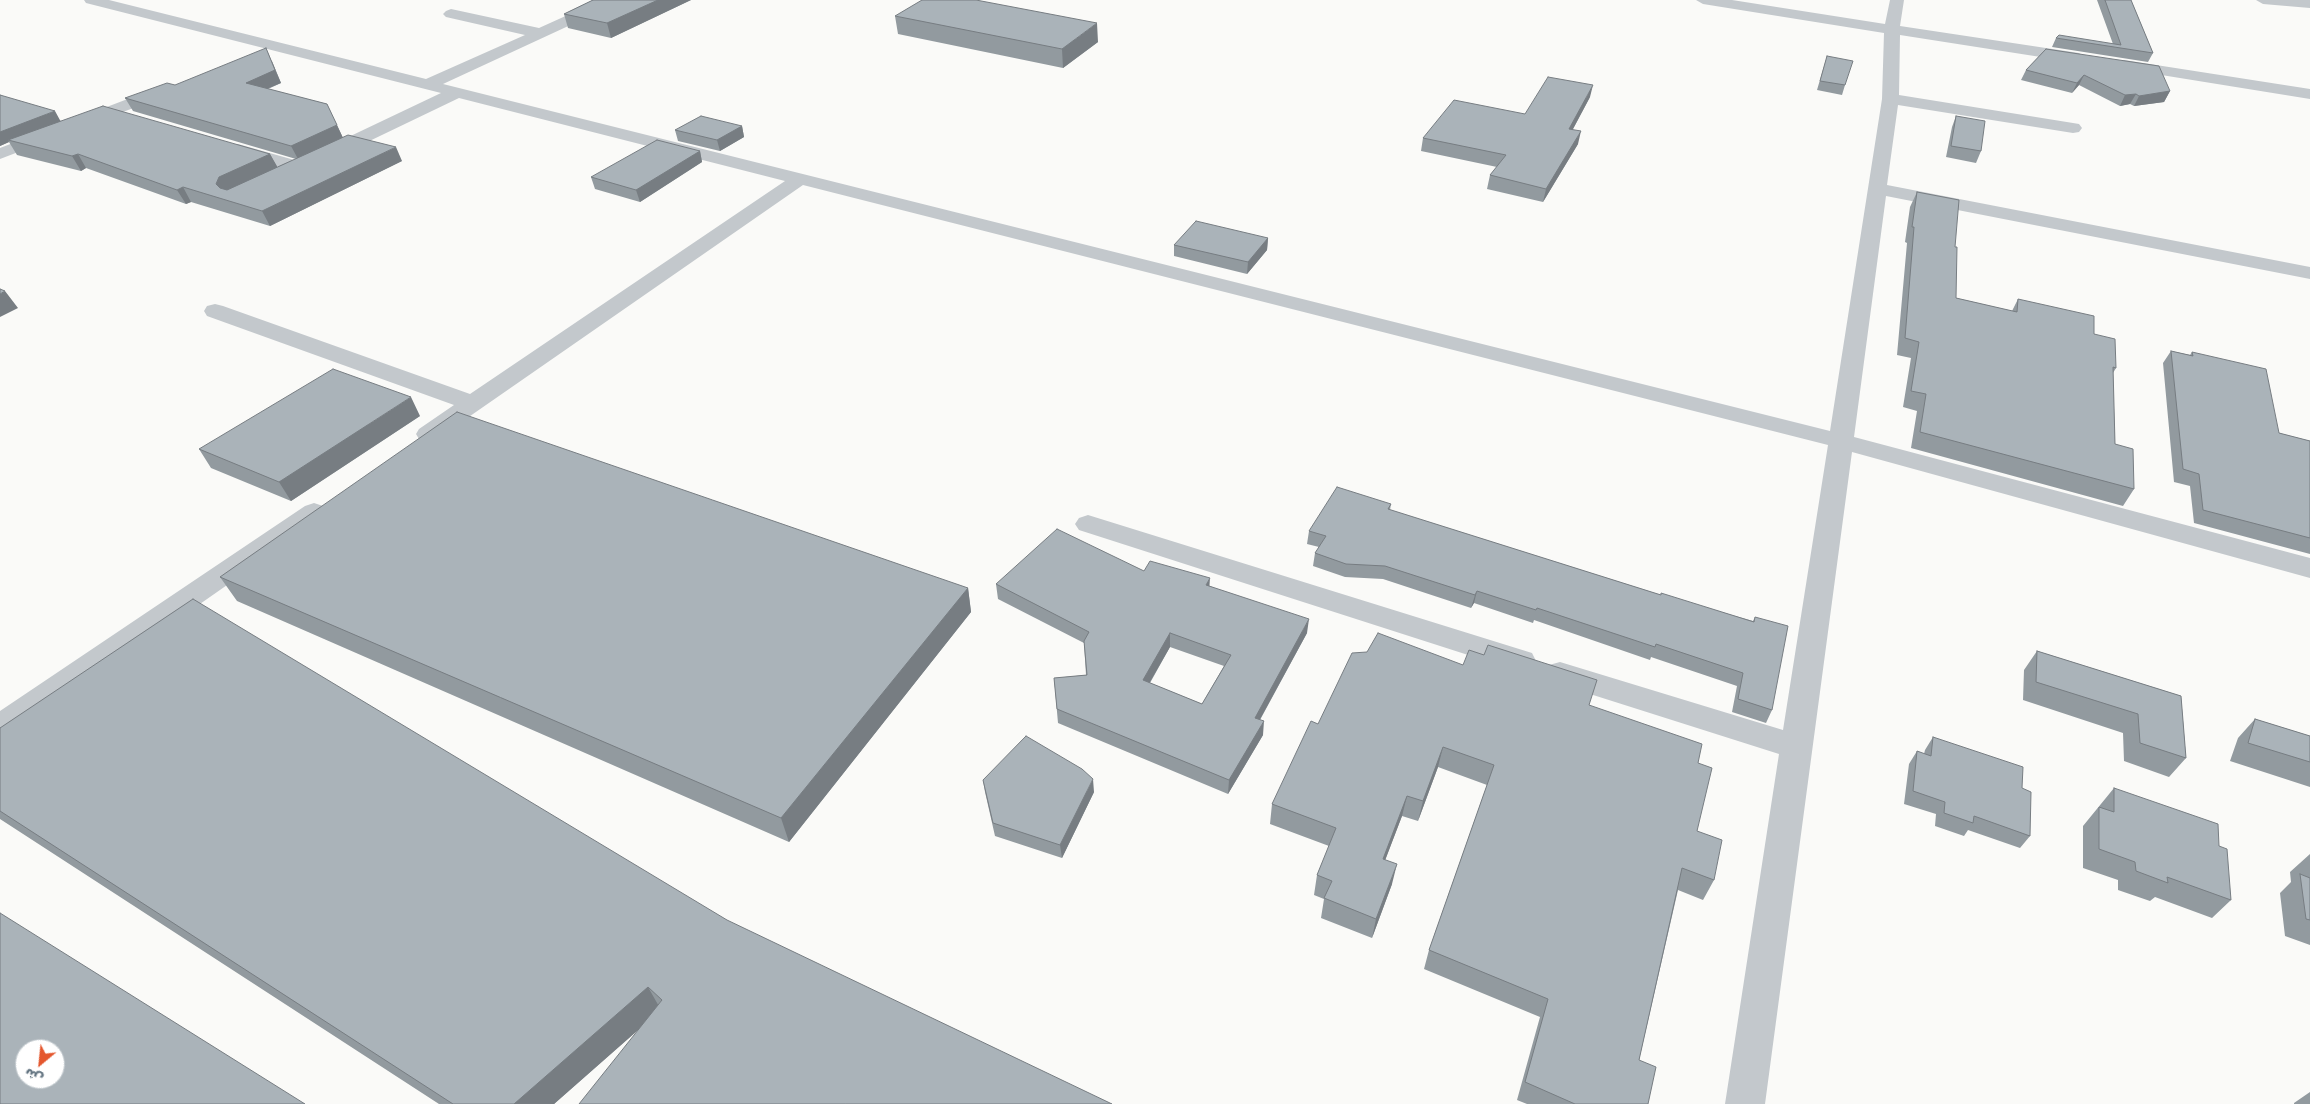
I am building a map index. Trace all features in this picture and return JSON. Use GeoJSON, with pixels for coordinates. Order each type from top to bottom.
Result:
{"type":"FeatureCollection","features":[{"type":"Feature","properties":{"kind":"street"},"geometry":{"type":"LineString","coordinates":[[91,0],[1841,441],[2310,568]]}},
{"type":"Feature","properties":{"kind":"street"},"geometry":{"type":"LineString","coordinates":[[427,85],[613,0]]}},
{"type":"Feature","properties":{"kind":"street"},"geometry":{"type":"LineString","coordinates":[[1703,0],[2310,94]]}},
{"type":"Feature","properties":{"kind":"street"},"geometry":{"type":"LineString","coordinates":[[1745,1104],[1890,99],[1892,30],[1897,0]]}},
{"type":"Feature","properties":{"kind":"street"},"geometry":{"type":"LineString","coordinates":[[2263,0],[2307,2]]}},
{"type":"Feature","properties":{"kind":"street"},"geometry":{"type":"LineString","coordinates":[[451,14],[539,33]]}},
{"type":"Feature","properties":{"kind":"street"},"geometry":{"type":"LineString","coordinates":[[248,57],[276,46]]}},
{"type":"Feature","properties":{"kind":"street"},"geometry":{"type":"LineString","coordinates":[[0,154],[184,82]]}},
{"type":"Feature","properties":{"kind":"street"},"geometry":{"type":"LineString","coordinates":[[276,179],[458,92]]}},
{"type":"Feature","properties":{"kind":"street"},"geometry":{"type":"LineString","coordinates":[[1890,99],[2073,128]]}},
{"type":"Feature","properties":{"kind":"street"},"geometry":{"type":"LineString","coordinates":[[109,112],[138,120]]}},
{"type":"Feature","properties":{"kind":"street"},"geometry":{"type":"LineString","coordinates":[[224,145],[300,167]]}},
{"type":"Feature","properties":{"kind":"street"},"geometry":{"type":"LineString","coordinates":[[407,448],[800,178]]}},
{"type":"Feature","properties":{"kind":"street"},"geometry":{"type":"LineString","coordinates":[[1877,189],[2310,274]]}},
{"type":"Feature","properties":{"kind":"street"},"geometry":{"type":"LineString","coordinates":[[214,311],[472,403]]}},
{"type":"Feature","properties":{"kind":"street"},"geometry":{"type":"LineString","coordinates":[[0,727],[334,498]]}},
{"type":"Feature","properties":{"kind":"street"},"geometry":{"type":"LineString","coordinates":[[1088,524],[1797,747]]}},
{"type":"Feature","properties":{"kind":"building"},"geometry":{"type":"Polygon","coordinates":[[[593,0],[658,0],[607,23],[564,14],[593,0]]]}},
{"type":"Feature","properties":{"kind":"building"},"geometry":{"type":"Polygon","coordinates":[[[922,0],[976,0],[1097,23],[1062,49],[895,16],[922,0]]]}},
{"type":"Feature","properties":{"kind":"building"},"geometry":{"type":"Polygon","coordinates":[[[2105,0],[2131,0],[2153,53],[2056,38],[2059,35],[2121,45],[2105,0]]]}},
{"type":"Feature","properties":{"kind":"building"},"geometry":{"type":"Polygon","coordinates":[[[266,48],[275,70],[246,83],[327,104],[337,125],[291,146],[125,98],[167,83],[175,85],[266,48]]]}},
{"type":"Feature","properties":{"kind":"building"},"geometry":{"type":"Polygon","coordinates":[[[2046,49],[2159,66],[2170,91],[2139,96],[2136,94],[2125,95],[2084,75],[2077,83],[2026,70],[2046,49]]]}},
{"type":"Feature","properties":{"kind":"building"},"geometry":{"type":"Polygon","coordinates":[[[1827,56],[1853,61],[1845,85],[1820,81],[1827,56]]]}},
{"type":"Feature","properties":{"kind":"building"},"geometry":{"type":"Polygon","coordinates":[[[1548,77],[1593,85],[1569,129],[1581,131],[1546,189],[1490,175],[1506,155],[1423,138],[1454,100],[1525,114],[1548,77]]]}},
{"type":"Feature","properties":{"kind":"building"},"geometry":{"type":"Polygon","coordinates":[[[0,95],[55,111],[0,132],[0,95]]]}},
{"type":"Feature","properties":{"kind":"building"},"geometry":{"type":"Polygon","coordinates":[[[103,106],[270,154],[219,177],[216,184],[220,188],[227,190],[348,135],[396,147],[262,211],[183,187],[177,190],[78,154],[72,156],[8,140],[103,106]]]}},
{"type":"Feature","properties":{"kind":"building"},"geometry":{"type":"Polygon","coordinates":[[[701,116],[742,126],[717,140],[675,130],[701,116]]]}},
{"type":"Feature","properties":{"kind":"building"},"geometry":{"type":"Polygon","coordinates":[[[1956,116],[1985,121],[1981,151],[1951,146],[1956,116]]]}},
{"type":"Feature","properties":{"kind":"building"},"geometry":{"type":"Polygon","coordinates":[[[657,140],[700,151],[636,190],[591,177],[657,140]]]}},
{"type":"Feature","properties":{"kind":"building"},"geometry":{"type":"Polygon","coordinates":[[[1917,192],[1959,200],[1955,247],[1957,247],[1956,298],[2017,312],[2018,299],[2094,316],[2094,334],[2115,339],[2116,368],[2113,367],[2115,444],[2133,449],[2134,489],[1920,432],[1926,394],[1911,391],[1919,342],[1905,338],[1914,227],[1912,227],[1917,192]]]}},
{"type":"Feature","properties":{"kind":"building"},"geometry":{"type":"Polygon","coordinates":[[[1196,221],[1268,238],[1248,262],[1174,245],[1196,221]]]}},
{"type":"Feature","properties":{"kind":"building"},"geometry":{"type":"Polygon","coordinates":[[[2171,351],[2193,356],[2192,352],[2266,369],[2279,433],[2310,441],[2310,538],[2203,510],[2199,474],[2183,469],[2171,351]]]}},
{"type":"Feature","properties":{"kind":"building"},"geometry":{"type":"Polygon","coordinates":[[[333,369],[411,397],[279,482],[199,449],[333,369]]]}},
{"type":"Feature","properties":{"kind":"building"},"geometry":{"type":"Polygon","coordinates":[[[457,412],[968,588],[781,818],[220,577],[457,412]]]}},
{"type":"Feature","properties":{"kind":"building"},"geometry":{"type":"Polygon","coordinates":[[[1337,487],[1391,504],[1388,509],[1661,595],[1661,593],[1754,622],[1755,617],[1788,626],[1772,710],[1738,699],[1743,673],[1656,644],[1655,647],[1537,608],[1536,610],[1477,591],[1475,595],[1385,566],[1346,564],[1315,553],[1326,536],[1309,531],[1337,487]]]}},
{"type":"Feature","properties":{"kind":"building"},"geometry":{"type":"Polygon","coordinates":[[[1057,529],[1144,571],[1150,561],[1210,578],[1206,585],[1309,619],[1255,718],[1264,721],[1229,780],[1057,709],[1054,678],[1087,675],[1084,641],[1089,632],[996,584],[1057,529]],[[1170,633],[1143,680],[1202,704],[1231,655],[1170,633]]]}},
{"type":"Feature","properties":{"kind":"building"},"geometry":{"type":"Polygon","coordinates":[[[193,599],[727,920],[1112,1104],[579,1104],[662,1000],[648,987],[514,1104],[453,1104],[0,811],[0,728],[193,599]]]}},
{"type":"Feature","properties":{"kind":"building"},"geometry":{"type":"Polygon","coordinates":[[[1378,633],[1463,665],[1469,650],[1484,655],[1488,645],[1597,680],[1589,705],[1702,744],[1698,763],[1712,768],[1697,831],[1722,840],[1714,880],[1682,868],[1639,1060],[1656,1067],[1648,1104],[1575,1104],[1525,1082],[1548,999],[1429,950],[1494,765],[1443,747],[1423,801],[1407,796],[1383,859],[1397,864],[1376,919],[1324,898],[1332,881],[1317,875],[1336,828],[1272,804],[1311,721],[1318,724],[1352,653],[1367,652],[1378,633]]]}},
{"type":"Feature","properties":{"kind":"building"},"geometry":{"type":"Polygon","coordinates":[[[2037,651],[2181,696],[2186,758],[2140,743],[2138,714],[2036,682],[2037,651]]]}},
{"type":"Feature","properties":{"kind":"building"},"geometry":{"type":"Polygon","coordinates":[[[2255,719],[2310,736],[2310,762],[2248,743],[2255,719]]]}},
{"type":"Feature","properties":{"kind":"building"},"geometry":{"type":"Polygon","coordinates":[[[1026,736],[1082,769],[1093,779],[1060,845],[993,823],[983,780],[1026,736]]]}},
{"type":"Feature","properties":{"kind":"building"},"geometry":{"type":"Polygon","coordinates":[[[1933,737],[2023,767],[2022,788],[2031,792],[2030,836],[1974,816],[1973,823],[1944,813],[1945,802],[1913,791],[1917,751],[1931,756],[1933,737]]]}},
{"type":"Feature","properties":{"kind":"building"},"geometry":{"type":"Polygon","coordinates":[[[2114,788],[2218,824],[2219,846],[2227,849],[2231,900],[2167,877],[2168,883],[2136,871],[2135,862],[2099,849],[2099,807],[2114,812],[2114,788]]]}},
{"type":"Feature","properties":{"kind":"building"},"geometry":{"type":"Polygon","coordinates":[[[2300,874],[2310,878],[2310,920],[2306,919],[2300,874]]]}},
{"type":"Feature","properties":{"kind":"building"},"geometry":{"type":"Polygon","coordinates":[[[0,913],[305,1104],[0,1104],[0,913]]]}}]}
